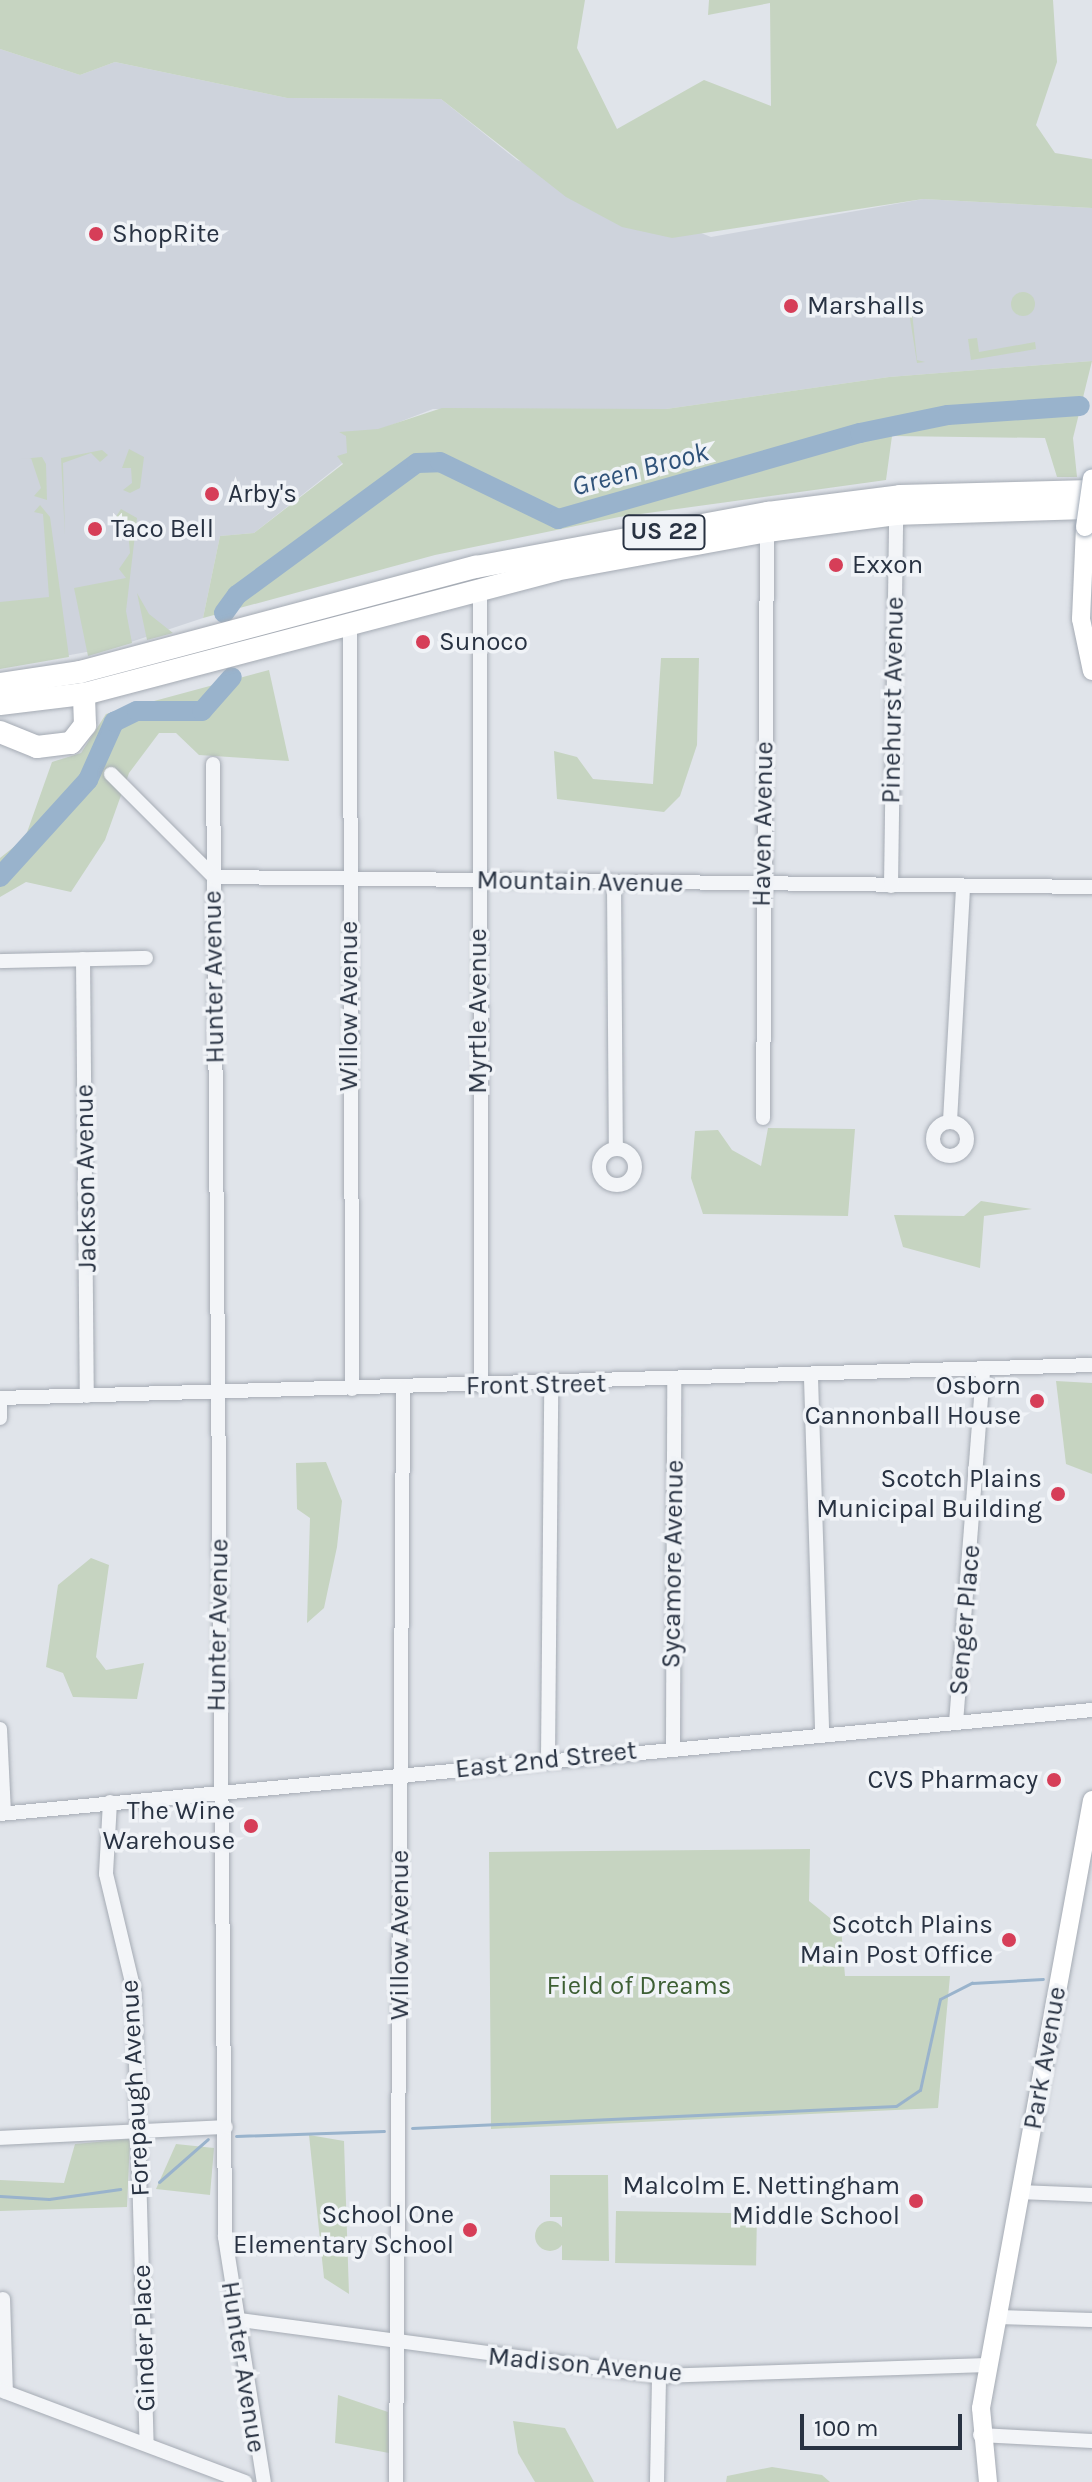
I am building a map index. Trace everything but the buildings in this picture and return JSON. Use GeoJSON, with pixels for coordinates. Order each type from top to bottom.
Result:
{"type":"FeatureCollection","features":[{"type":"Feature","properties":{"kind":"highway","name":"US 22"},"geometry":{"type":"LineString","coordinates":[[0,704],[84,694],[215,659],[247,638],[476,567],[768,513],[900,496],[1092,491]]}},
{"type":"Feature","properties":{"kind":"highway","name":"US 22"},"geometry":{"type":"LineString","coordinates":[[0,684],[80,672],[209,636],[247,638],[350,622],[480,588],[767,531],[896,514],[1089,518]]}},
{"type":"Feature","properties":{"kind":"highway"},"geometry":{"type":"LineString","coordinates":[[0,732],[48,749],[71,743],[85,725],[84,694]]}},
{"type":"Feature","properties":{"kind":"main road"},"geometry":{"type":"LineString","coordinates":[[1092,478],[1087,625],[1092,671]]}},
{"type":"Feature","properties":{"kind":"main road","name":"Park Avenue"},"geometry":{"type":"LineString","coordinates":[[988,2482],[980,2435],[988,2365],[1092,1800]]}},
{"type":"Feature","properties":{"kind":"street","name":"Pinehurst Avenue"},"geometry":{"type":"LineString","coordinates":[[891,886],[896,514]]}},
{"type":"Feature","properties":{"kind":"street","name":"Haven Avenue"},"geometry":{"type":"LineString","coordinates":[[763,1118],[762,885],[767,531]]}},
{"type":"Feature","properties":{"kind":"street","name":"Myrtle Avenue"},"geometry":{"type":"LineString","coordinates":[[480,588],[477,881],[481,1386]]}},
{"type":"Feature","properties":{"kind":"street","name":"Willow Avenue"},"geometry":{"type":"LineString","coordinates":[[350,622],[348,880],[352,1389]]}},
{"type":"Feature","properties":{"kind":"street","name":"Hunter Avenue"},"geometry":{"type":"LineString","coordinates":[[213,764],[220,1393],[216,1791],[233,2319],[264,2482]]}},
{"type":"Feature","properties":{"kind":"street"},"geometry":{"type":"LineString","coordinates":[[111,774],[214,877]]}},
{"type":"Feature","properties":{"kind":"street","name":"Mountain Avenue"},"geometry":{"type":"LineString","coordinates":[[214,877],[1092,887]]}},
{"type":"Feature","properties":{"kind":"street"},"geometry":{"type":"LineString","coordinates":[[614,883],[616,1149]]}},
{"type":"Feature","properties":{"kind":"street"},"geometry":{"type":"LineString","coordinates":[[950,1121],[963,887]]}},
{"type":"Feature","properties":{"kind":"street"},"geometry":{"type":"LineString","coordinates":[[0,961],[146,958]]}},
{"type":"Feature","properties":{"kind":"street","name":"Jackson Avenue"},"geometry":{"type":"LineString","coordinates":[[83,959],[87,1396]]}},
{"type":"Feature","properties":{"kind":"street","name":"Front Street"},"geometry":{"type":"LineString","coordinates":[[0,1398],[983,1374],[1092,1365]]}},
{"type":"Feature","properties":{"kind":"street","name":"Front Street"},"geometry":{"type":"LineString","coordinates":[[1072,1369],[1092,1373]]}},
{"type":"Feature","properties":{"kind":"street","name":"Senger Place"},"geometry":{"type":"LineString","coordinates":[[956,1723],[983,1374]]}},
{"type":"Feature","properties":{"kind":"street"},"geometry":{"type":"LineString","coordinates":[[811,1378],[822,1733]]}},
{"type":"Feature","properties":{"kind":"street","name":"Sycamore Avenue"},"geometry":{"type":"LineString","coordinates":[[673,1748],[674,1381]]}},
{"type":"Feature","properties":{"kind":"street"},"geometry":{"type":"LineString","coordinates":[[548,1759],[551,1384]]}},
{"type":"Feature","properties":{"kind":"street","name":"Willow Avenue"},"geometry":{"type":"LineString","coordinates":[[396,2482],[403,1388]]}},
{"type":"Feature","properties":{"kind":"street"},"geometry":{"type":"LineString","coordinates":[[0,1398],[0,1418]]}},
{"type":"Feature","properties":{"kind":"street","name":"East 2nd Street"},"geometry":{"type":"LineString","coordinates":[[2,1814],[548,1759],[1092,1710]]}},
{"type":"Feature","properties":{"kind":"street"},"geometry":{"type":"LineString","coordinates":[[0,1729],[2,1814]]}},
{"type":"Feature","properties":{"kind":"street","name":"Forepaugh Avenue"},"geometry":{"type":"LineString","coordinates":[[110,1802],[106,1874],[134,1991],[141,2232]]}},
{"type":"Feature","properties":{"kind":"street"},"geometry":{"type":"LineString","coordinates":[[0,2138],[226,2127]]}},
{"type":"Feature","properties":{"kind":"street"},"geometry":{"type":"LineString","coordinates":[[1020,2192],[1092,2195]]}},
{"type":"Feature","properties":{"kind":"street","name":"Ginder Place"},"geometry":{"type":"LineString","coordinates":[[141,2232],[147,2443]]}},
{"type":"Feature","properties":{"kind":"street"},"geometry":{"type":"LineString","coordinates":[[3,2299],[3,2391],[245,2482]]}},
{"type":"Feature","properties":{"kind":"street"},"geometry":{"type":"LineString","coordinates":[[998,2317],[1092,2320]]}},
{"type":"Feature","properties":{"kind":"street","name":"Madison Avenue"},"geometry":{"type":"LineString","coordinates":[[233,2319],[659,2376],[988,2365]]}},
{"type":"Feature","properties":{"kind":"street"},"geometry":{"type":"LineString","coordinates":[[657,2482],[659,2376]]}},
{"type":"Feature","properties":{"kind":"street"},"geometry":{"type":"LineString","coordinates":[[980,2435],[1092,2441]]}},
{"type":"Feature","properties":{"kind":"shaded area"},"geometry":{"type":"Polygon","coordinates":[[[0,49],[80,75],[115,62],[287,98],[441,99],[517,160],[711,237],[923,199],[1092,208],[1092,361],[889,377],[666,409],[433,409],[389,426],[254,533],[220,536],[203,618],[119,646],[0,668],[0,49]]]}},
{"type":"Feature","properties":{"kind":"green space"},"geometry":{"type":"Polygon","coordinates":[[[0,0],[585,0],[577,48],[617,129],[704,80],[771,106],[770,3],[708,15],[709,0],[1053,0],[1057,62],[1036,125],[1055,153],[1092,159],[1092,208],[923,199],[672,238],[622,227],[566,197],[441,99],[287,98],[115,62],[80,75],[0,49],[0,0]]]}},
{"type":"Feature","properties":{"kind":"green space"},"geometry":{"type":"Polygon","coordinates":[[[1023,292],[1034,299],[1035,304],[1028,315],[1023,316],[1012,309],[1011,304],[1018,293],[1023,292]]]}},
{"type":"Feature","properties":{"kind":"green space"},"geometry":{"type":"Polygon","coordinates":[[[921,308],[912,312],[917,360],[925,362],[917,363],[909,312],[921,308]]]}},
{"type":"Feature","properties":{"kind":"green space"},"geometry":{"type":"Polygon","coordinates":[[[977,338],[979,352],[1035,342],[1036,349],[971,360],[968,339],[977,338]]]}},
{"type":"Feature","properties":{"kind":"green space"},"geometry":{"type":"Polygon","coordinates":[[[1092,361],[1073,438],[1077,477],[1057,477],[1045,438],[892,436],[886,480],[619,517],[435,555],[203,618],[220,536],[254,533],[343,464],[337,456],[347,453],[346,436],[339,432],[378,429],[442,408],[666,409],[889,377],[1092,361]]]}},
{"type":"Feature","properties":{"kind":"green space"},"geometry":{"type":"Polygon","coordinates":[[[129,449],[144,457],[140,488],[130,493],[123,490],[132,483],[131,468],[122,468],[129,449]]]}},
{"type":"Feature","properties":{"kind":"green space"},"geometry":{"type":"Polygon","coordinates":[[[102,450],[108,455],[100,462],[91,453],[63,463],[65,536],[61,458],[102,450]]]}},
{"type":"Feature","properties":{"kind":"green space"},"geometry":{"type":"Polygon","coordinates":[[[42,457],[46,464],[47,500],[34,496],[41,488],[31,458],[42,457]]]}},
{"type":"Feature","properties":{"kind":"green space"},"geometry":{"type":"Polygon","coordinates":[[[40,505],[50,517],[69,657],[0,669],[0,602],[49,597],[43,514],[34,512],[40,505]]]}},
{"type":"Feature","properties":{"kind":"green space"},"geometry":{"type":"Polygon","coordinates":[[[121,509],[137,518],[126,611],[132,643],[88,656],[74,588],[126,578],[119,569],[130,553],[127,520],[115,518],[121,509]]]}},
{"type":"Feature","properties":{"kind":"green space"},"geometry":{"type":"Polygon","coordinates":[[[137,593],[149,614],[173,633],[147,640],[137,593]]]}},
{"type":"Feature","properties":{"kind":"green space"},"geometry":{"type":"Polygon","coordinates":[[[661,658],[699,658],[697,745],[680,796],[664,812],[557,799],[554,751],[577,757],[593,779],[653,784],[661,658]]]}},
{"type":"Feature","properties":{"kind":"green space"},"geometry":{"type":"Polygon","coordinates":[[[269,670],[289,761],[199,755],[176,733],[159,733],[129,773],[105,840],[71,892],[26,882],[0,897],[0,858],[25,838],[52,762],[81,753],[106,714],[269,670]]]}},
{"type":"Feature","properties":{"kind":"green space"},"geometry":{"type":"Polygon","coordinates":[[[768,1128],[855,1129],[848,1216],[703,1214],[691,1178],[695,1131],[718,1130],[732,1150],[761,1166],[768,1128]]]}},
{"type":"Feature","properties":{"kind":"green space"},"geometry":{"type":"Polygon","coordinates":[[[981,1201],[1032,1209],[984,1216],[980,1268],[903,1247],[894,1215],[964,1216],[981,1201]]]}},
{"type":"Feature","properties":{"kind":"green space"},"geometry":{"type":"Polygon","coordinates":[[[1056,1381],[1092,1383],[1092,1474],[1066,1464],[1056,1381]]]}},
{"type":"Feature","properties":{"kind":"green space"},"geometry":{"type":"Polygon","coordinates":[[[326,1462],[342,1501],[337,1547],[324,1608],[307,1623],[310,1518],[297,1509],[296,1463],[326,1462]]]}},
{"type":"Feature","properties":{"kind":"green space"},"geometry":{"type":"Polygon","coordinates":[[[91,1558],[109,1565],[96,1657],[106,1670],[144,1663],[137,1699],[73,1697],[63,1673],[46,1667],[58,1585],[91,1558]]]}},
{"type":"Feature","properties":{"kind":"green space","name":"Field of Dreams"},"geometry":{"type":"Polygon","coordinates":[[[810,1849],[809,1901],[841,1927],[845,1976],[950,1976],[938,2108],[491,2129],[489,1852],[810,1849]]]}},
{"type":"Feature","properties":{"kind":"green space"},"geometry":{"type":"Polygon","coordinates":[[[309,2135],[344,2141],[349,2294],[324,2278],[309,2135]]]}},
{"type":"Feature","properties":{"kind":"green space"},"geometry":{"type":"Polygon","coordinates":[[[130,2139],[127,2207],[0,2211],[0,2180],[64,2183],[75,2144],[130,2139]]]}},
{"type":"Feature","properties":{"kind":"green space"},"geometry":{"type":"Polygon","coordinates":[[[176,2144],[214,2148],[210,2195],[156,2189],[176,2144]]]}},
{"type":"Feature","properties":{"kind":"green space"},"geometry":{"type":"Polygon","coordinates":[[[550,2175],[608,2175],[609,2261],[562,2260],[562,2217],[550,2217],[550,2175]]]}},
{"type":"Feature","properties":{"kind":"green space"},"geometry":{"type":"Polygon","coordinates":[[[616,2211],[757,2213],[756,2265],[615,2263],[616,2211]]]}},
{"type":"Feature","properties":{"kind":"green space"},"geometry":{"type":"Polygon","coordinates":[[[550,2221],[561,2225],[565,2236],[561,2247],[550,2251],[539,2247],[535,2236],[539,2225],[550,2221]]]}},
{"type":"Feature","properties":{"kind":"green space"},"geometry":{"type":"Polygon","coordinates":[[[338,2395],[388,2412],[389,2453],[335,2443],[338,2395]]]}},
{"type":"Feature","properties":{"kind":"green space"},"geometry":{"type":"Polygon","coordinates":[[[513,2421],[565,2428],[594,2482],[535,2482],[518,2453],[513,2421]]]}},
{"type":"Feature","properties":{"kind":"green space"},"geometry":{"type":"Polygon","coordinates":[[[772,2467],[822,2475],[830,2482],[726,2482],[727,2476],[772,2467]]]}},
{"type":"Feature","properties":{"kind":"waterway","name":"Green Brook"},"geometry":{"type":"LineString","coordinates":[[224,613],[237,595],[417,463],[440,462],[558,519],[860,433],[948,415],[1080,406]]}},
{"type":"Feature","properties":{"kind":"waterway","name":"Green Brook"},"geometry":{"type":"LineString","coordinates":[[0,877],[88,780],[114,722],[137,711],[202,711],[232,677]]}},
{"type":"Feature","properties":{"kind":"waterway"},"geometry":{"type":"LineString","coordinates":[[412,2128],[896,2106],[920,2090],[940,1999],[972,1983],[1043,1979]]}},
{"type":"Feature","properties":{"kind":"waterway"},"geometry":{"type":"LineString","coordinates":[[236,2136],[384,2131]]}},
{"type":"Feature","properties":{"kind":"waterway"},"geometry":{"type":"LineString","coordinates":[[159,2182],[208,2139]]}},
{"type":"Feature","properties":{"kind":"waterway"},"geometry":{"type":"LineString","coordinates":[[0,2196],[49,2199],[120,2189]]}},
{"type":"Feature","properties":{"kind":"place","name":"ShopRite"},"geometry":{"type":"Point","coordinates":[96,234]}},
{"type":"Feature","properties":{"kind":"place","name":"Marshalls"},"geometry":{"type":"Point","coordinates":[791,306]}},
{"type":"Feature","properties":{"kind":"place","name":"Arby's"},"geometry":{"type":"Point","coordinates":[212,494]}},
{"type":"Feature","properties":{"kind":"place","name":"Taco Bell"},"geometry":{"type":"Point","coordinates":[95,529]}},
{"type":"Feature","properties":{"kind":"place","name":"Exxon"},"geometry":{"type":"Point","coordinates":[836,565]}},
{"type":"Feature","properties":{"kind":"place","name":"Sunoco"},"geometry":{"type":"Point","coordinates":[423,642]}},
{"type":"Feature","properties":{"kind":"place","name":"Osborn Cannonball House"},"geometry":{"type":"Point","coordinates":[1037,1401]}},
{"type":"Feature","properties":{"kind":"place","name":"Scotch Plains Municipal Building"},"geometry":{"type":"Point","coordinates":[1058,1494]}},
{"type":"Feature","properties":{"kind":"place","name":"CVS Pharmacy"},"geometry":{"type":"Point","coordinates":[1054,1780]}},
{"type":"Feature","properties":{"kind":"place","name":"The Wine Warehouse"},"geometry":{"type":"Point","coordinates":[251,1826]}},
{"type":"Feature","properties":{"kind":"place","name":"Scotch Plains Main Post Office"},"geometry":{"type":"Point","coordinates":[1009,1940]}},
{"type":"Feature","properties":{"kind":"place","name":"Malcolm E. Nettingham Middle School"},"geometry":{"type":"Point","coordinates":[916,2201]}},
{"type":"Feature","properties":{"kind":"place","name":"School One Elementary School"},"geometry":{"type":"Point","coordinates":[470,2230]}}]}
